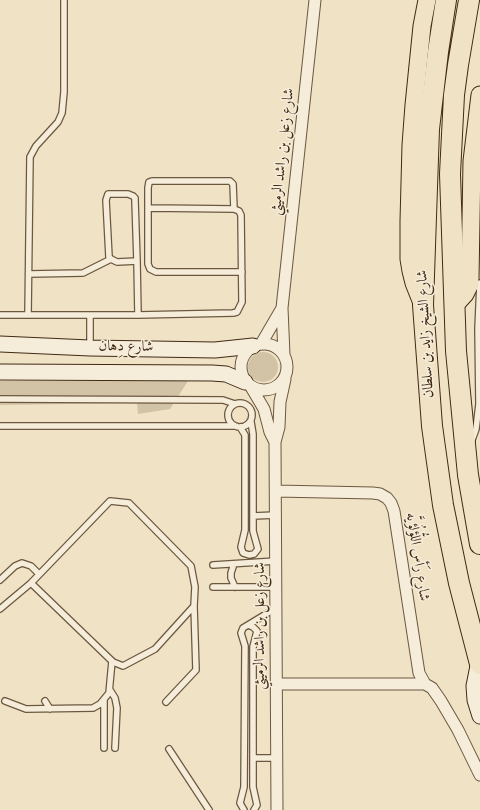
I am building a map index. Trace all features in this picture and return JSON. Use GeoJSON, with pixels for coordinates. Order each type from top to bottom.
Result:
{"type":"FeatureCollection","features":[{"type":"Feature","properties":{"kind":"highway","name":"شارع الشيخ زايد بن سلطان"},"geometry":{"type":"LineString","coordinates":[[446,0],[429,129],[423,304],[432,426],[442,497],[459,583],[480,662]]}},
{"type":"Feature","properties":{"kind":"highway","name":"شارع الشيخ زايد بن سلطان"},"geometry":{"type":"LineString","coordinates":[[468,0],[458,65],[452,125],[450,174],[456,351],[468,476],[480,544]]}},
{"type":"Feature","properties":{"kind":"main road"},"geometry":{"type":"LineString","coordinates":[[423,304],[411,271],[409,259],[409,221],[411,145],[414,105],[421,34],[427,0]]}},
{"type":"Feature","properties":{"kind":"main road"},"geometry":{"type":"LineString","coordinates":[[454,306],[465,294],[469,286],[470,279],[472,161],[480,95]]}},
{"type":"Feature","properties":{"kind":"street","name":"شارع زعل بن راشد الرميثي"},"geometry":{"type":"LineString","coordinates":[[284,355],[282,308],[315,0]]}},
{"type":"Feature","properties":{"kind":"street","name":"شارع زعل بن راشد الرميثي"},"geometry":{"type":"LineString","coordinates":[[257,345],[282,308]]}},
{"type":"Feature","properties":{"kind":"street","name":"شارع دِهان"},"geometry":{"type":"LineString","coordinates":[[0,344],[90,348],[215,350],[257,345]]}},
{"type":"Feature","properties":{"kind":"street"},"geometry":{"type":"LineString","coordinates":[[257,345],[274,346],[284,355],[288,367],[284,379],[280,385],[273,389],[266,391],[258,390],[248,384],[241,374],[240,366],[242,358],[246,351],[257,345]]}},
{"type":"Feature","properties":{"kind":"street","name":"شارع دِهان"},"geometry":{"type":"LineString","coordinates":[[0,372],[212,373],[226,374],[248,384]]}},
{"type":"Feature","properties":{"kind":"street","name":"شارع زعل بن راشد الرميثي"},"geometry":{"type":"LineString","coordinates":[[277,810],[275,442],[280,427],[280,402],[284,379]]}},
{"type":"Feature","properties":{"kind":"street","name":"شارع زعل بن راشد الرميثي"},"geometry":{"type":"LineString","coordinates":[[248,384],[262,405],[270,432],[275,442]]}},
{"type":"Feature","properties":{"kind":"street","name":"شارع رَأس اللُّؤلُؤيَّه"},"geometry":{"type":"LineString","coordinates":[[276,492],[373,493],[380,494],[387,498],[391,503],[394,511],[419,673],[425,684],[432,688],[441,701],[458,730],[480,776]]}},
{"type":"Feature","properties":{"kind":"street"},"geometry":{"type":"LineString","coordinates":[[480,662],[474,686],[475,700],[480,716]]}},
{"type":"Feature","properties":{"kind":"street"},"geometry":{"type":"LineString","coordinates":[[277,684],[425,684]]}},
{"type":"Feature","properties":{"kind":"lane"},"geometry":{"type":"LineString","coordinates":[[28,315],[30,157],[36,146],[58,122],[62,113],[64,92],[64,0]]}},
{"type":"Feature","properties":{"kind":"lane"},"geometry":{"type":"LineString","coordinates":[[234,209],[232,184],[228,180],[149,182],[148,264],[150,270],[156,272],[242,272]]}},
{"type":"Feature","properties":{"kind":"lane"},"geometry":{"type":"LineString","coordinates":[[137,261],[117,262],[111,259],[108,253],[106,198],[108,194],[128,194],[133,196],[135,201],[137,261],[138,315]]}},
{"type":"Feature","properties":{"kind":"lane"},"geometry":{"type":"LineString","coordinates":[[0,315],[233,314],[237,312],[242,302],[241,214],[239,211],[234,209],[149,208]]}},
{"type":"Feature","properties":{"kind":"lane"},"geometry":{"type":"LineString","coordinates":[[29,274],[83,273],[111,259]]}},
{"type":"Feature","properties":{"kind":"lane"},"geometry":{"type":"LineString","coordinates":[[465,450],[471,442],[478,418],[478,329],[480,283]]}},
{"type":"Feature","properties":{"kind":"lane"},"geometry":{"type":"LineString","coordinates":[[90,315],[90,348]]}},
{"type":"Feature","properties":{"kind":"lane"},"geometry":{"type":"LineString","coordinates":[[0,399],[223,400],[235,404],[244,403],[248,405],[253,413],[251,422],[253,434],[253,531],[258,549],[254,554],[249,556],[243,553],[241,547],[245,530],[245,435],[229,420],[228,415],[231,406],[235,404]]}},
{"type":"Feature","properties":{"kind":"lane"},"geometry":{"type":"LineString","coordinates":[[0,426],[238,427],[248,425],[251,422]]}},
{"type":"Feature","properties":{"kind":"lane"},"geometry":{"type":"LineString","coordinates":[[0,609],[31,583],[110,501],[129,503],[191,566],[196,587],[194,606],[196,670],[166,702]]}},
{"type":"Feature","properties":{"kind":"lane"},"geometry":{"type":"LineString","coordinates":[[253,516],[276,515]]}},
{"type":"Feature","properties":{"kind":"lane"},"geometry":{"type":"LineString","coordinates":[[213,565],[276,561]]}},
{"type":"Feature","properties":{"kind":"lane"},"geometry":{"type":"LineString","coordinates":[[0,580],[15,566],[22,563],[31,566],[39,574]]}},
{"type":"Feature","properties":{"kind":"lane"},"geometry":{"type":"LineString","coordinates":[[234,564],[231,578],[235,587]]}},
{"type":"Feature","properties":{"kind":"lane"},"geometry":{"type":"LineString","coordinates":[[191,566],[197,565]]}},
{"type":"Feature","properties":{"kind":"lane"},"geometry":{"type":"LineString","coordinates":[[31,583],[112,661],[123,666],[155,649],[194,606]]}},
{"type":"Feature","properties":{"kind":"lane"},"geometry":{"type":"LineString","coordinates":[[213,587],[276,587]]}},
{"type":"Feature","properties":{"kind":"lane"},"geometry":{"type":"LineString","coordinates":[[244,810],[240,804],[244,787],[245,646],[241,633],[243,628],[276,608]]}},
{"type":"Feature","properties":{"kind":"lane"},"geometry":{"type":"LineString","coordinates":[[248,625],[253,627],[257,632],[253,647],[253,788],[257,805],[254,810]]}},
{"type":"Feature","properties":{"kind":"lane"},"geometry":{"type":"LineString","coordinates":[[5,701],[26,709],[93,708],[98,706],[104,700],[110,690],[112,661]]}},
{"type":"Feature","properties":{"kind":"lane"},"geometry":{"type":"LineString","coordinates":[[110,690],[117,708],[115,748]]}},
{"type":"Feature","properties":{"kind":"lane"},"geometry":{"type":"LineString","coordinates":[[104,700],[104,748]]}},
{"type":"Feature","properties":{"kind":"lane"},"geometry":{"type":"LineString","coordinates":[[45,701],[50,709]]}},
{"type":"Feature","properties":{"kind":"lane"},"geometry":{"type":"LineString","coordinates":[[169,749],[209,810]]}},
{"type":"Feature","properties":{"kind":"lane"},"geometry":{"type":"LineString","coordinates":[[253,758],[277,758]]}},
{"type":"Feature","properties":{"kind":"shaded area"},"geometry":{"type":"Polygon","coordinates":[[[263,352],[269,353],[277,361],[277,373],[269,381],[263,382],[257,381],[249,373],[248,367],[249,361],[257,353],[263,352]]]}},
{"type":"Feature","properties":{"kind":"shaded area"},"geometry":{"type":"Polygon","coordinates":[[[0,381],[188,381],[170,409],[138,414],[137,403],[0,405],[0,381]]]}}]}
